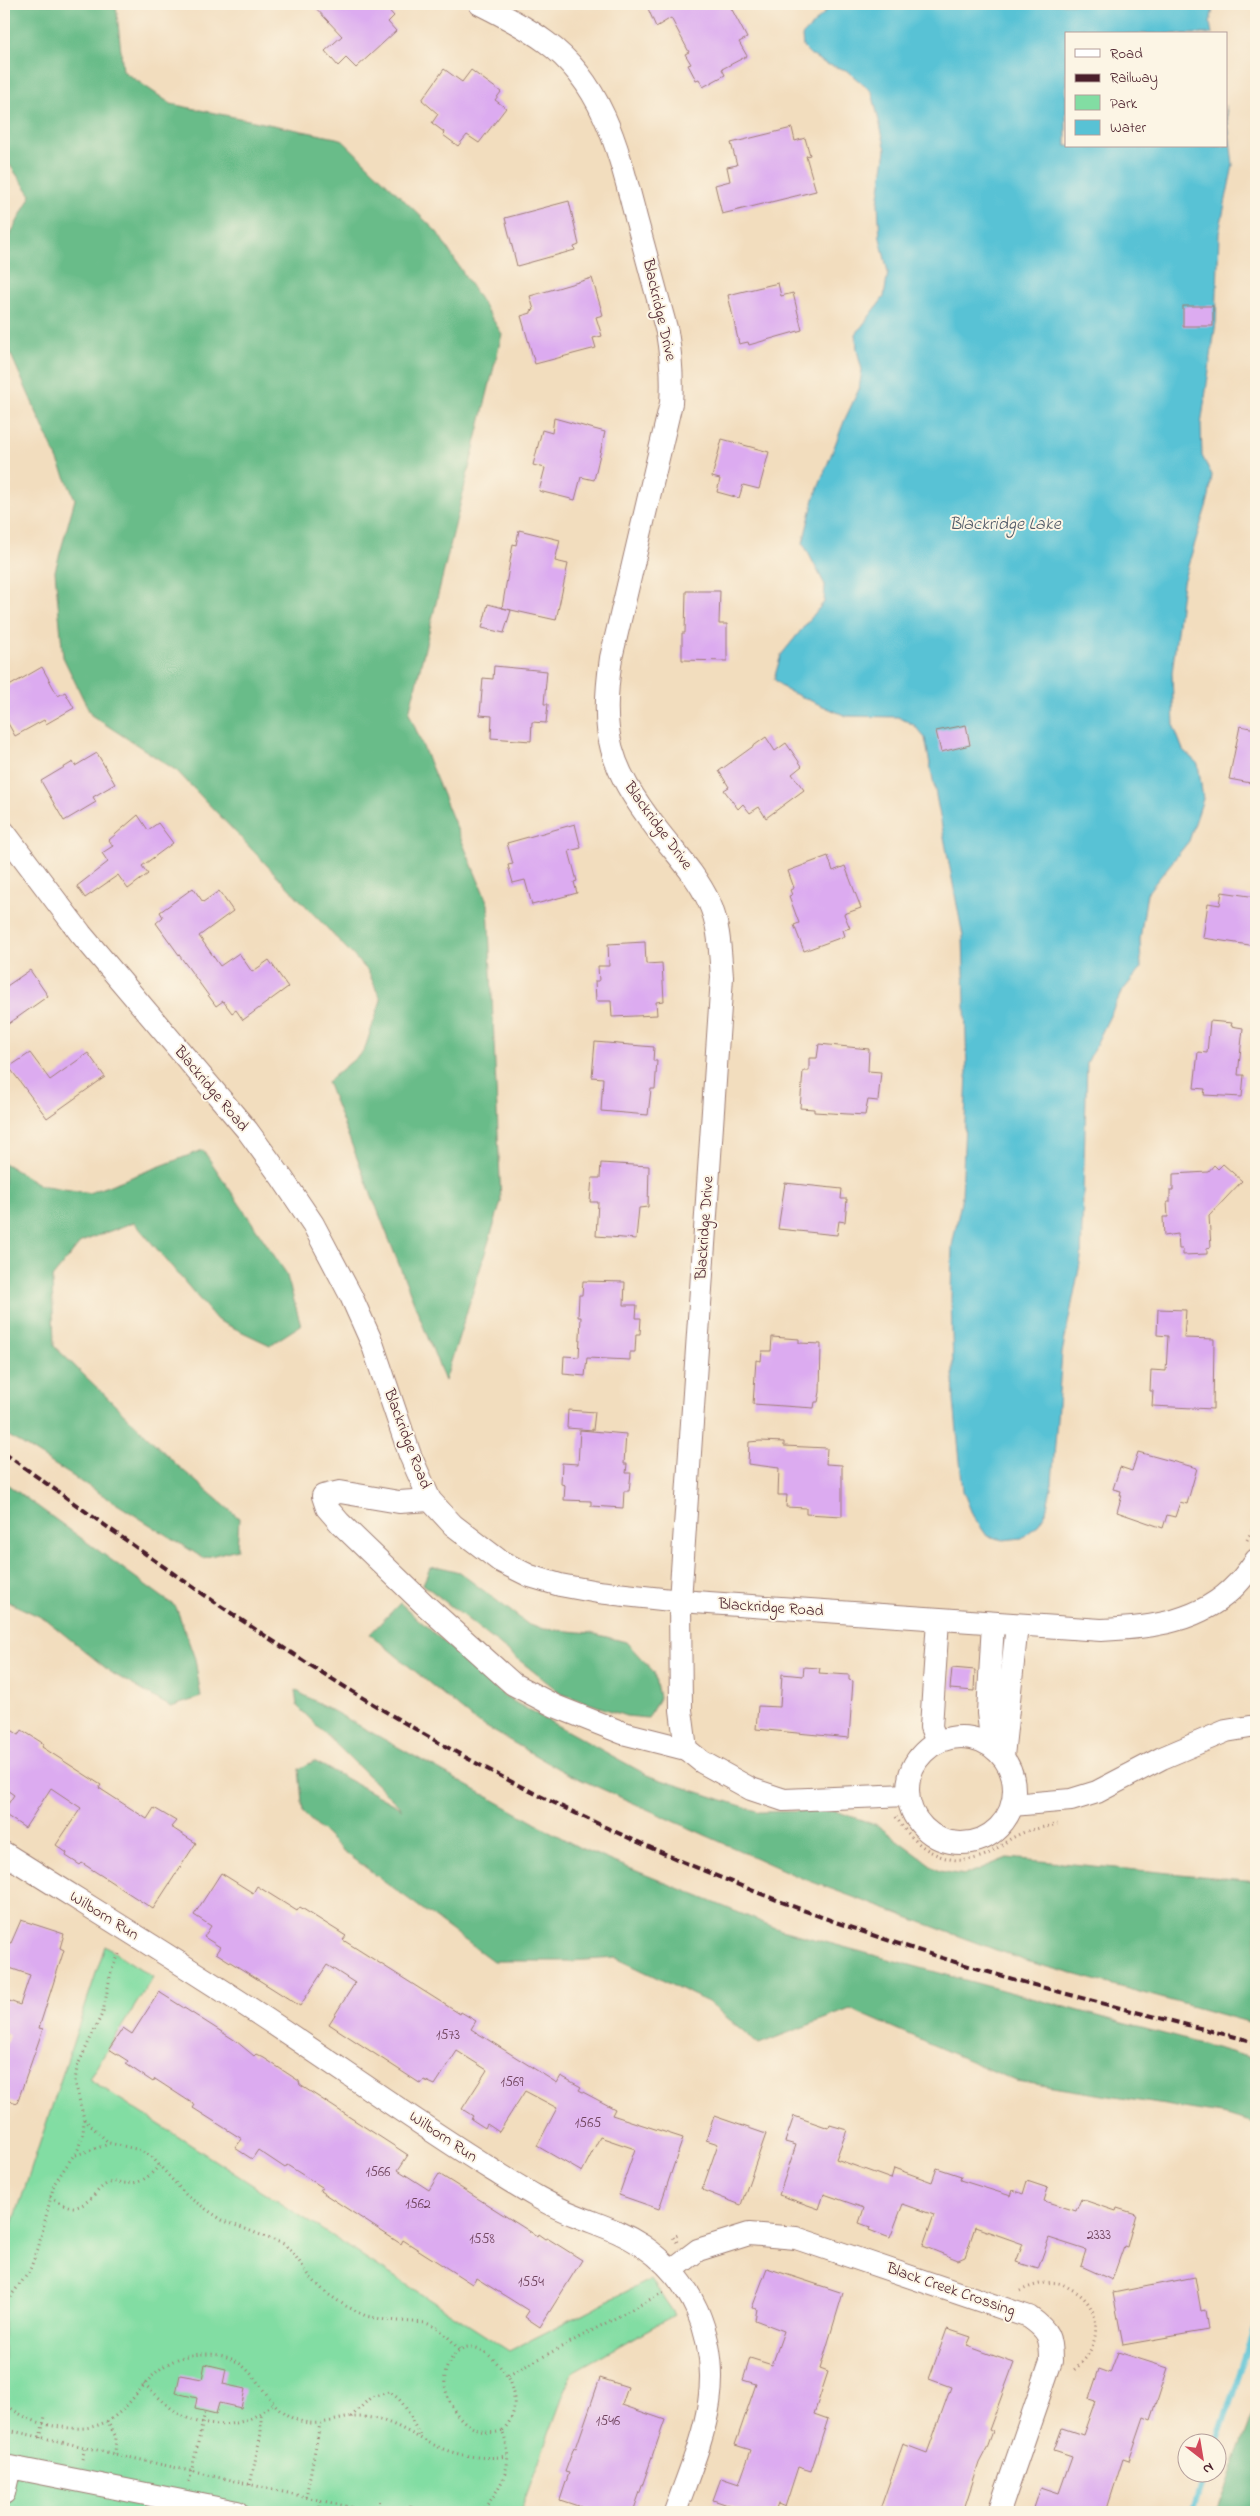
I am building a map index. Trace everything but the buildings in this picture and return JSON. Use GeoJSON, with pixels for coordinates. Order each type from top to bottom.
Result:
{"type":"FeatureCollection","features":[{"type":"Feature","properties":{"kind":"street","name":"Blackridge Drive"},"geometry":{"type":"LineString","coordinates":[[480,4],[547,42],[569,63],[590,88],[604,113],[618,149],[667,332],[671,357],[673,382],[671,404],[611,658],[605,697],[610,750],[623,780],[656,827],[692,872],[710,904],[718,934],[722,977],[680,1601],[681,1710],[686,1749]]}},
{"type":"Feature","properties":{"kind":"street","name":"Blackridge Road"},"geometry":{"type":"LineString","coordinates":[[4,832],[82,934],[247,1130],[313,1224],[334,1261],[372,1343],[410,1455],[430,1500],[453,1524],[500,1561],[530,1576],[560,1585],[598,1592],[680,1601],[938,1620],[1110,1630],[1146,1628],[1176,1621],[1209,1606],[1237,1585],[1256,1560]]}},
{"type":"Feature","properties":{"kind":"street"},"geometry":{"type":"LineString","coordinates":[[430,1500],[399,1502],[340,1492],[323,1496],[327,1508],[340,1523],[424,1604],[513,1684],[555,1706],[623,1733],[686,1749],[702,1762],[751,1789],[784,1800],[908,1795]]}},
{"type":"Feature","properties":{"kind":"street"},"geometry":{"type":"LineString","coordinates":[[937,1742],[931,1727],[938,1620]]}},
{"type":"Feature","properties":{"kind":"street"},"geometry":{"type":"LineString","coordinates":[[993,1623],[988,1713],[998,1751],[1014,1780],[1012,1805],[1006,1817],[993,1832],[976,1841],[962,1843],[937,1837],[926,1830],[917,1820],[908,1795],[910,1774],[920,1755],[937,1742],[951,1737],[965,1736],[980,1739],[998,1751]]}},
{"type":"Feature","properties":{"kind":"street"},"geometry":{"type":"LineString","coordinates":[[998,1751],[1017,1625]]}},
{"type":"Feature","properties":{"kind":"street"},"geometry":{"type":"LineString","coordinates":[[1012,1805],[1071,1800],[1097,1792],[1162,1758],[1226,1731],[1256,1726]]}},
{"type":"Feature","properties":{"kind":"street","name":"Wilborn Run"},"geometry":{"type":"LineString","coordinates":[[4,1853],[248,2007],[494,2172],[576,2216],[611,2227],[644,2247],[674,2271],[696,2308],[706,2336],[712,2371],[712,2396],[703,2432],[675,2512]]}},
{"type":"Feature","properties":{"kind":"street","name":"Black Creek Crossing"},"geometry":{"type":"LineString","coordinates":[[674,2271],[698,2250],[717,2242],[749,2234],[796,2238],[1029,2317],[1045,2329],[1051,2343],[1051,2361],[999,2512]]}},
{"type":"Feature","properties":{"kind":"street"},"geometry":{"type":"LineString","coordinates":[[4,2492],[10,2467],[237,2512]]}},
{"type":"Feature","properties":{"kind":"path"},"geometry":{"type":"LineString","coordinates":[[112,1946],[129,1956]]}},
{"type":"Feature","properties":{"kind":"path"},"geometry":{"type":"LineString","coordinates":[[4,2305],[29,2272],[40,2242],[54,2184],[63,2169],[76,2155],[83,2134],[84,2119],[75,2082],[77,2067],[103,2012],[111,1972],[121,1951]]}},
{"type":"Feature","properties":{"kind":"path"},"geometry":{"type":"LineString","coordinates":[[84,2119],[109,2144]]}},
{"type":"Feature","properties":{"kind":"path"},"geometry":{"type":"LineString","coordinates":[[76,2155],[109,2144],[136,2149],[151,2156],[187,2196],[209,2212],[242,2229],[264,2234],[284,2244],[326,2294],[366,2316],[386,2320],[426,2323],[438,2328],[458,2350]]}},
{"type":"Feature","properties":{"kind":"path"},"geometry":{"type":"LineString","coordinates":[[50,2197],[58,2202],[77,2206],[83,2205],[100,2188],[107,2184],[115,2181],[126,2183],[145,2179],[160,2164]]}},
{"type":"Feature","properties":{"kind":"path"},"geometry":{"type":"LineString","coordinates":[[507,2376],[665,2292],[674,2271],[673,2237],[689,2231]]}},
{"type":"Feature","properties":{"kind":"path"},"geometry":{"type":"LineString","coordinates":[[1017,2292],[1041,2284],[1058,2282],[1078,2292],[1088,2303],[1096,2330],[1095,2343],[1088,2358],[1068,2373],[1065,2378]]}},
{"type":"Feature","properties":{"kind":"path"},"geometry":{"type":"LineString","coordinates":[[665,2292],[670,2301]]}},
{"type":"Feature","properties":{"kind":"path"},"geometry":{"type":"LineString","coordinates":[[474,2348],[482,2350],[498,2362],[507,2376],[515,2400],[513,2416],[502,2431],[485,2433],[471,2428],[460,2418],[451,2404],[446,2386],[445,2375],[452,2358],[458,2350],[474,2348]]}},
{"type":"Feature","properties":{"kind":"path"},"geometry":{"type":"LineString","coordinates":[[4,2402],[25,2416],[43,2424],[76,2429],[96,2426],[107,2421],[152,2375],[173,2361],[186,2356],[210,2354],[226,2357],[254,2375],[273,2403],[296,2420],[320,2424],[360,2416],[387,2422],[450,2451],[475,2458],[507,2456]]}},
{"type":"Feature","properties":{"kind":"path"},"geometry":{"type":"LineString","coordinates":[[144,2384],[173,2409],[187,2418],[203,2422],[226,2425],[261,2415],[273,2403]]}},
{"type":"Feature","properties":{"kind":"path"},"geometry":{"type":"LineString","coordinates":[[350,2418],[371,2397],[389,2392],[400,2397],[422,2438]]}},
{"type":"Feature","properties":{"kind":"path"},"geometry":{"type":"LineString","coordinates":[[186,2502],[205,2412]]}},
{"type":"Feature","properties":{"kind":"path"},"geometry":{"type":"LineString","coordinates":[[250,2485],[261,2433],[261,2415]]}},
{"type":"Feature","properties":{"kind":"path"},"geometry":{"type":"LineString","coordinates":[[40,2438],[45,2416]]}},
{"type":"Feature","properties":{"kind":"path"},"geometry":{"type":"LineString","coordinates":[[107,2421],[116,2437],[115,2454]]}},
{"type":"Feature","properties":{"kind":"path"},"geometry":{"type":"LineString","coordinates":[[306,2497],[320,2424]]}},
{"type":"Feature","properties":{"kind":"path"},"geometry":{"type":"LineString","coordinates":[[4,2429],[372,2512]]}},
{"type":"Feature","properties":{"kind":"path"},"geometry":{"type":"LineString","coordinates":[[481,2512],[504,2480],[507,2456],[506,2442],[502,2431]]}},
{"type":"Feature","properties":{"kind":"path"},"geometry":{"type":"LineString","coordinates":[[378,2512],[380,2499]]}},
{"type":"Feature","properties":{"kind":"path"},"geometry":{"type":"LineString","coordinates":[[318,2512],[321,2501]]}},
{"type":"Feature","properties":{"kind":"path"},"geometry":{"type":"LineString","coordinates":[[410,2512],[411,2506]]}},
{"type":"Feature","properties":{"kind":"green space"},"geometry":{"type":"Polygon","coordinates":[[[4,4],[116,4],[123,71],[171,104],[341,139],[437,232],[502,334],[409,713],[488,904],[501,1202],[445,1381],[327,1082],[364,1051],[381,1000],[368,971],[177,771],[91,715],[63,657],[55,571],[75,499],[4,339],[4,247],[31,195],[4,157],[4,4]]]}},
{"type":"Feature","properties":{"kind":"green space"},"geometry":{"type":"Polygon","coordinates":[[[203,1150],[286,1273],[301,1325],[270,1345],[217,1320],[134,1222],[81,1242],[52,1278],[54,1346],[178,1466],[239,1518],[237,1549],[203,1558],[4,1433],[4,1163],[40,1185],[89,1193],[203,1150]]]}},
{"type":"Feature","properties":{"kind":"green space"},"geometry":{"type":"Polygon","coordinates":[[[4,1482],[176,1607],[195,1659],[201,1697],[171,1707],[112,1673],[45,1619],[4,1600],[4,1482]]]}},
{"type":"Feature","properties":{"kind":"green space"},"geometry":{"type":"Polygon","coordinates":[[[441,1567],[459,1572],[529,1625],[544,1629],[591,1633],[626,1642],[654,1672],[659,1698],[648,1718],[626,1716],[562,1694],[423,1584],[430,1568],[441,1567]]]}},
{"type":"Feature","properties":{"kind":"green space"},"geometry":{"type":"Polygon","coordinates":[[[400,1603],[507,1698],[649,1776],[760,1812],[835,1811],[877,1825],[939,1871],[965,1875],[1007,1858],[1256,1881],[1256,2024],[1026,1961],[799,1877],[564,1772],[474,1720],[370,1634],[400,1603]]]}},
{"type":"Feature","properties":{"kind":"green space"},"geometry":{"type":"Polygon","coordinates":[[[295,1690],[580,1848],[781,1930],[1256,2059],[1256,2124],[1227,2115],[1016,2081],[850,2009],[759,2044],[708,2002],[616,1958],[571,1961],[493,1961],[342,1850],[303,1813],[299,1769],[314,1761],[402,1809],[297,1706],[295,1690]]]}},
{"type":"Feature","properties":{"kind":"green space"},"geometry":{"type":"Polygon","coordinates":[[[105,1946],[153,1977],[89,2079],[509,2351],[651,2279],[674,2315],[572,2372],[520,2512],[14,2512],[4,2510],[4,2251],[105,1946]]]}},
{"type":"Feature","properties":{"kind":"green space"},"geometry":{"type":"Polygon","coordinates":[[[1256,2406],[1256,2512],[1216,2512],[1256,2406]]]}},
{"type":"Feature","properties":{"kind":"water","name":"Blackridge Lake"},"geometry":{"type":"Polygon","coordinates":[[[833,4],[1214,4],[1210,23],[1212,32],[1065,32],[1065,148],[1228,148],[1228,122],[1233,165],[1219,233],[1216,322],[1201,425],[1202,456],[1212,475],[1209,497],[1183,582],[1172,673],[1174,727],[1183,750],[1198,764],[1203,799],[1189,841],[1147,893],[1140,939],[1141,968],[1121,993],[1087,1063],[1081,1259],[1062,1353],[1052,1483],[1046,1512],[1037,1526],[1022,1538],[1003,1540],[987,1536],[973,1516],[963,1491],[954,1401],[951,1299],[952,1246],[962,1197],[967,1071],[963,936],[925,738],[914,725],[898,717],[846,716],[786,690],[774,679],[781,655],[824,602],[825,585],[803,543],[814,499],[845,419],[859,389],[862,370],[857,350],[856,334],[884,297],[888,272],[880,238],[878,203],[886,150],[872,92],[846,70],[826,64],[811,55],[803,47],[802,36],[833,4]]]}},
{"type":"Feature","properties":{"kind":"waterway"},"geometry":{"type":"LineString","coordinates":[[1219,2434],[1256,2323]]}},
{"type":"Feature","properties":{"kind":"waterway"},"geometry":{"type":"LineString","coordinates":[[1192,2512],[1202,2484]]}},
{"type":"Feature","properties":{"kind":"railway"},"geometry":{"type":"LineString","coordinates":[[4,1453],[193,1587],[321,1672],[454,1751],[576,1813],[740,1885],[795,1907],[908,1947],[1037,1986],[1256,2042]]}}]}
